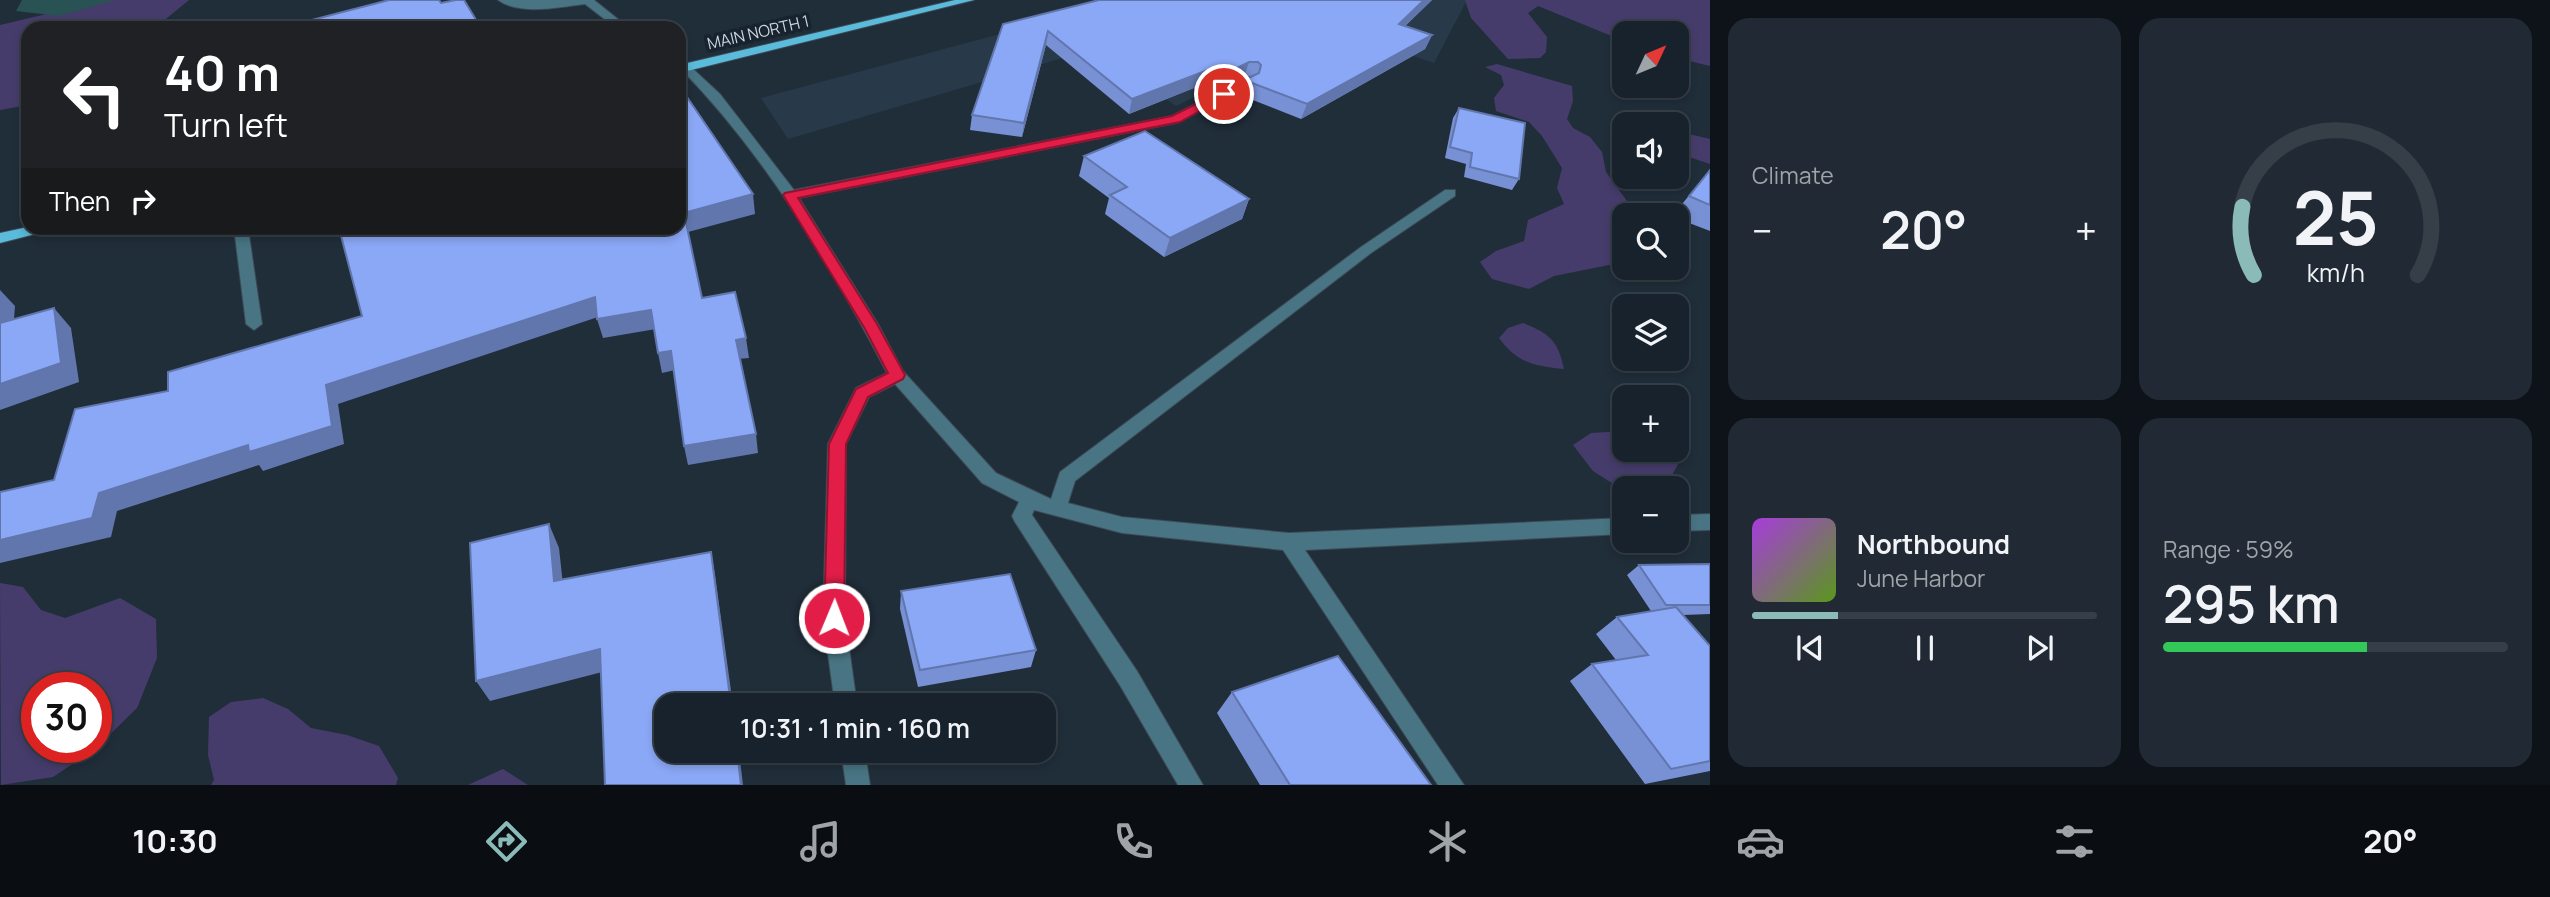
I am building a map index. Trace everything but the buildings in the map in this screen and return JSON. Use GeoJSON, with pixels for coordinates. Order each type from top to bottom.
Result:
{"type":"FeatureCollection","features":[{"type":"Feature","properties":{"kind":"main road","name":"MAIN NORTH 1"},"geometry":{"type":"LineString","coordinates":[[686,64],[969,0]]}},
{"type":"Feature","properties":{"kind":"main road"},"geometry":{"type":"LineString","coordinates":[[0,238],[21,233]]}},
{"type":"Feature","properties":{"kind":"street"},"geometry":{"type":"LineString","coordinates":[[503,0],[511,3],[555,4],[587,0],[614,21]]}},
{"type":"Feature","properties":{"kind":"street"},"geometry":{"type":"LineString","coordinates":[[686,69],[716,97],[790,195],[872,328],[897,375],[989,478],[1057,509],[1122,525],[1289,542],[1612,527]]}},
{"type":"Feature","properties":{"kind":"street"},"geometry":{"type":"LineString","coordinates":[[790,195],[1176,119],[1249,82]]}},
{"type":"Feature","properties":{"kind":"street"},"geometry":{"type":"LineString","coordinates":[[1057,509],[1067,477],[1366,250],[1450,192]]}},
{"type":"Feature","properties":{"kind":"street"},"geometry":{"type":"LineString","coordinates":[[242,235],[254,324]]}},
{"type":"Feature","properties":{"kind":"street"},"geometry":{"type":"LineString","coordinates":[[844,693],[834,618],[837,444],[862,393],[897,375]]}},
{"type":"Feature","properties":{"kind":"street"},"geometry":{"type":"LineString","coordinates":[[1030,498],[1022,516],[1129,678],[1191,785]]}},
{"type":"Feature","properties":{"kind":"street"},"geometry":{"type":"LineString","coordinates":[[1689,523],[1710,522]]}},
{"type":"Feature","properties":{"kind":"street"},"geometry":{"type":"LineString","coordinates":[[1289,542],[1452,785]]}},
{"type":"Feature","properties":{"kind":"street"},"geometry":{"type":"LineString","coordinates":[[855,763],[858,785]]}},
{"type":"Feature","properties":{"kind":"shaded area"},"geometry":{"type":"Polygon","coordinates":[[[22,0],[115,0],[59,16],[16,11],[22,0]]]}},
{"type":"Feature","properties":{"kind":"shaded area"},"geometry":{"type":"Polygon","coordinates":[[[106,0],[189,0],[164,21],[21,21],[21,106],[0,110],[0,25],[106,0]]]}},
{"type":"Feature","properties":{"kind":"shaded area"},"geometry":{"type":"Polygon","coordinates":[[[1251,0],[1467,0],[1434,63],[1251,0]]]}},
{"type":"Feature","properties":{"kind":"shaded area"},"geometry":{"type":"Polygon","coordinates":[[[1465,0],[1710,0],[1710,66],[1689,61],[1689,21],[1612,21],[1612,36],[1538,6],[1528,13],[1547,37],[1546,52],[1540,58],[1508,59],[1471,18],[1465,0]]]}},
{"type":"Feature","properties":{"kind":"shaded area"},"geometry":{"type":"Polygon","coordinates":[[[1053,20],[1231,79],[1176,106],[1093,49],[788,139],[761,98],[1053,20]]]}},
{"type":"Feature","properties":{"kind":"shaded area"},"geometry":{"type":"Polygon","coordinates":[[[1497,64],[1572,86],[1573,101],[1567,119],[1573,128],[1590,137],[1602,152],[1606,172],[1612,180],[1612,189],[1618,189],[1628,203],[1612,203],[1612,264],[1554,276],[1529,289],[1492,279],[1480,262],[1496,251],[1524,241],[1528,220],[1564,204],[1557,188],[1562,168],[1542,136],[1529,122],[1496,111],[1494,98],[1504,85],[1501,75],[1485,67],[1497,64]]]}},
{"type":"Feature","properties":{"kind":"shaded area"},"geometry":{"type":"Polygon","coordinates":[[[1689,134],[1710,139],[1710,164],[1689,157],[1689,134]]]}},
{"type":"Feature","properties":{"kind":"shaded area"},"geometry":{"type":"Polygon","coordinates":[[[1523,323],[1540,330],[1551,339],[1559,351],[1564,369],[1527,362],[1513,353],[1499,338],[1508,328],[1523,323]]]}},
{"type":"Feature","properties":{"kind":"shaded area"},"geometry":{"type":"Polygon","coordinates":[[[1612,432],[1612,462],[1679,462],[1672,475],[1612,476],[1612,483],[1593,471],[1573,445],[1591,433],[1612,432]]]}},
{"type":"Feature","properties":{"kind":"shaded area"},"geometry":{"type":"Polygon","coordinates":[[[0,583],[23,587],[41,610],[65,618],[120,598],[156,619],[157,658],[137,708],[112,732],[112,672],[21,672],[21,763],[74,763],[53,777],[1,785],[0,583]]]}},
{"type":"Feature","properties":{"kind":"shaded area"},"geometry":{"type":"Polygon","coordinates":[[[263,698],[288,709],[311,728],[347,735],[379,746],[398,778],[396,785],[211,785],[214,780],[208,755],[209,717],[231,702],[263,698]]]}},
{"type":"Feature","properties":{"kind":"shaded area"},"geometry":{"type":"Polygon","coordinates":[[[503,769],[528,785],[468,785],[503,769]]]}},
{"type":"Feature","properties":{"kind":"route"},"geometry":{"type":"LineString","coordinates":[[834,618],[837,444],[862,393],[897,375],[872,328],[790,195],[1176,119],[1224,94]]}}]}
